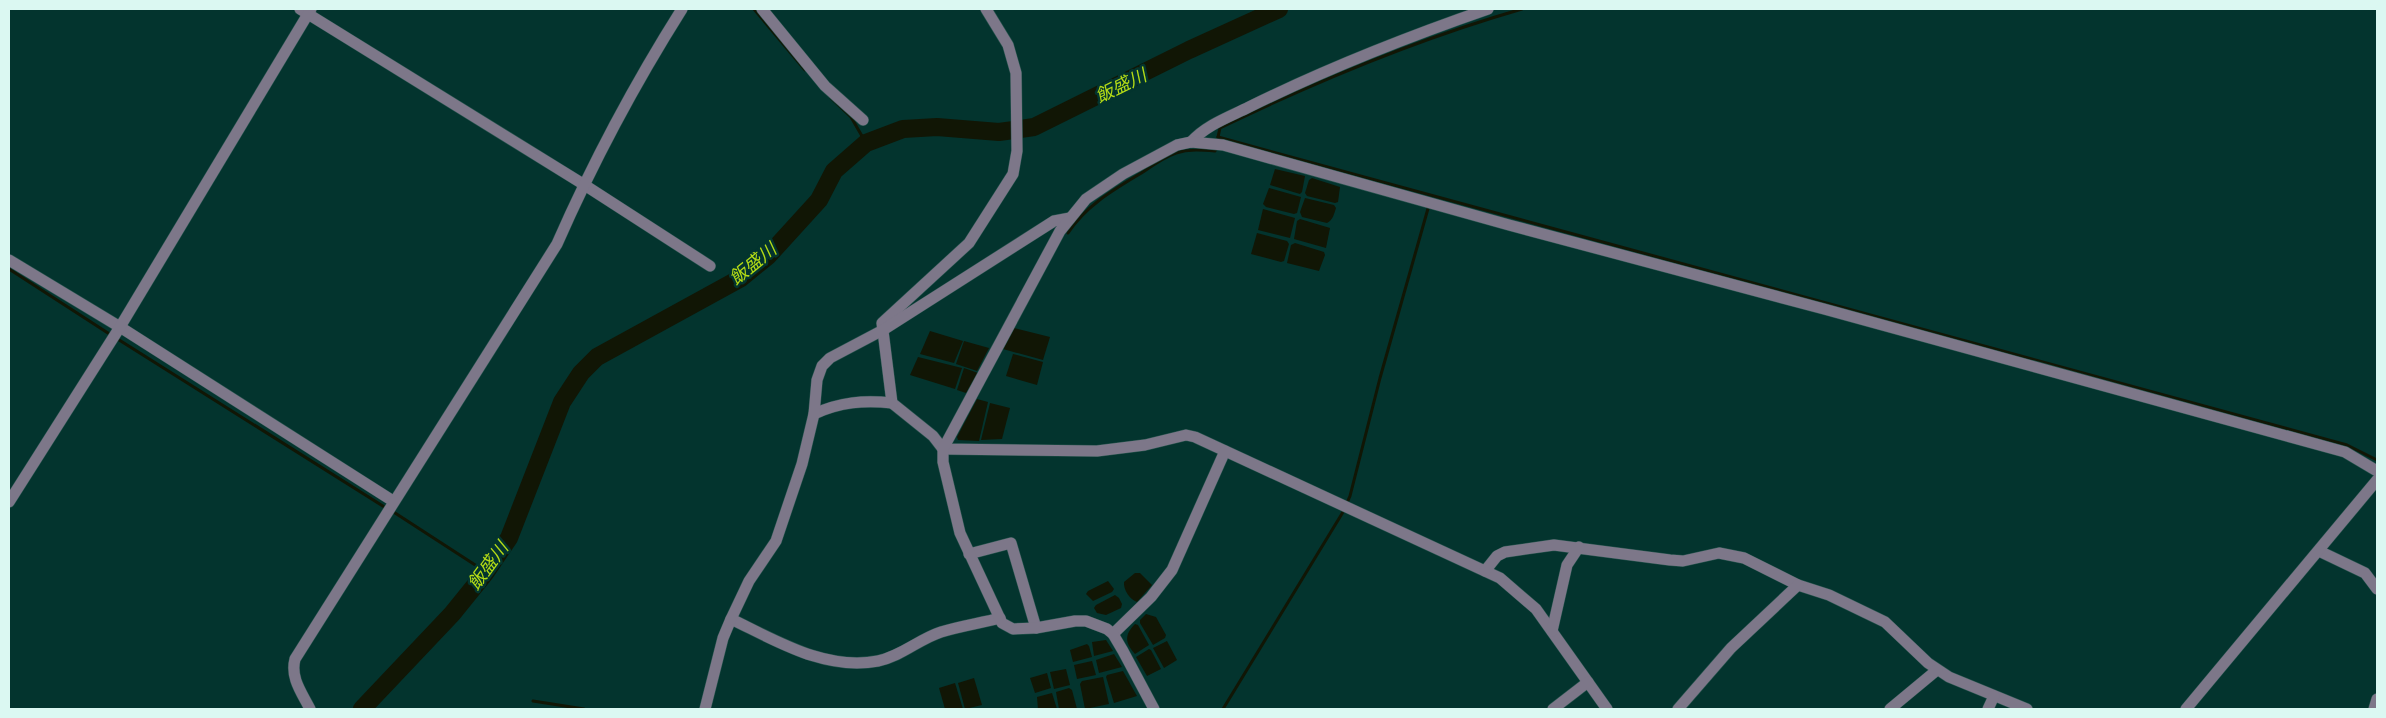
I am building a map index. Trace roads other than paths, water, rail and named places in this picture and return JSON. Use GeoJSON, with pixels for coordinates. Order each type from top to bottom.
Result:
{"type":"FeatureCollection","features":[{"type":"Feature","properties":{"kind":"street"},"geometry":{"type":"LineString","coordinates":[[310,709],[295,678],[293,669],[295,659],[557,244],[583,184],[615,122],[682,9]]}},
{"type":"Feature","properties":{"kind":"street"},"geometry":{"type":"LineString","coordinates":[[762,9],[825,86],[863,120]]}},
{"type":"Feature","properties":{"kind":"street"},"geometry":{"type":"LineString","coordinates":[[892,403],[882,323],[969,242],[1013,174],[1017,150],[1018,104],[1016,73],[1008,44],[986,9]]}},
{"type":"Feature","properties":{"kind":"street"},"geometry":{"type":"LineString","coordinates":[[1191,142],[1200,132],[1271,97],[1444,24],[1488,9]]}},
{"type":"Feature","properties":{"kind":"street"},"geometry":{"type":"LineString","coordinates":[[9,502],[119,329],[306,10],[710,266]]}},
{"type":"Feature","properties":{"kind":"street"},"geometry":{"type":"LineString","coordinates":[[1154,709],[1113,634],[1100,625],[1086,621],[1036,628],[1013,629],[1002,623],[955,517],[943,449],[1060,231],[1070,218],[1086,199],[1123,174],[1166,149],[1191,142],[1223,145],[1509,225],[1824,309],[2336,450],[2370,465],[2377,471]]}},
{"type":"Feature","properties":{"kind":"street"},"geometry":{"type":"LineString","coordinates":[[705,709],[723,638],[731,619],[749,581],[776,541],[802,464],[814,414],[817,380],[822,366],[830,358],[883,330],[1054,220],[1070,218]]}},
{"type":"Feature","properties":{"kind":"street"},"geometry":{"type":"LineString","coordinates":[[9,260],[394,502]]}},
{"type":"Feature","properties":{"kind":"street"},"geometry":{"type":"LineString","coordinates":[[814,414],[832,406],[849,403],[892,403],[933,436],[943,449]]}},
{"type":"Feature","properties":{"kind":"street"},"geometry":{"type":"LineString","coordinates":[[943,449],[1097,451],[1145,445],[1186,435],[1195,437],[1500,578],[1536,609],[1607,709]]}},
{"type":"Feature","properties":{"kind":"street"},"geometry":{"type":"LineString","coordinates":[[1113,634],[1151,597],[1172,570],[1225,451]]}},
{"type":"Feature","properties":{"kind":"street"},"geometry":{"type":"LineString","coordinates":[[2186,709],[2377,480]]}},
{"type":"Feature","properties":{"kind":"street"},"geometry":{"type":"LineString","coordinates":[[970,554],[1011,543],[1036,628]]}},
{"type":"Feature","properties":{"kind":"street"},"geometry":{"type":"LineString","coordinates":[[1485,571],[1497,556],[1505,552],[1536,546],[1579,547],[1683,561],[1707,554],[1731,554],[1757,563],[1798,585],[1829,595],[1885,622],[1937,670],[1949,677],[2027,709]]}},
{"type":"Feature","properties":{"kind":"street"},"geometry":{"type":"LineString","coordinates":[[1552,631],[1567,565],[1579,547]]}},
{"type":"Feature","properties":{"kind":"street"},"geometry":{"type":"LineString","coordinates":[[2319,551],[2365,574],[2377,589]]}},
{"type":"Feature","properties":{"kind":"street"},"geometry":{"type":"LineString","coordinates":[[1678,709],[1731,648],[1798,585]]}},
{"type":"Feature","properties":{"kind":"street"},"geometry":{"type":"LineString","coordinates":[[731,619],[816,658],[842,662],[865,662],[899,654],[941,632],[1000,618]]}},
{"type":"Feature","properties":{"kind":"street"},"geometry":{"type":"LineString","coordinates":[[1890,709],[1937,670]]}},
{"type":"Feature","properties":{"kind":"street"},"geometry":{"type":"LineString","coordinates":[[1553,709],[1588,682]]}},
{"type":"Feature","properties":{"kind":"street"},"geometry":{"type":"LineString","coordinates":[[1988,709],[1994,696]]}},
{"type":"Feature","properties":{"kind":"street"},"geometry":{"type":"LineString","coordinates":[[2374,709],[2377,699]]}},
{"type":"Feature","properties":{"kind":"waterway"},"geometry":{"type":"LineString","coordinates":[[754,9],[805,70]]}},
{"type":"Feature","properties":{"kind":"waterway","name":"飯盛川"},"geometry":{"type":"LineString","coordinates":[[362,709],[452,614],[486,572],[509,538],[562,402],[581,373],[597,357],[741,278],[768,256],[819,200],[834,171],[866,143],[903,129],[937,127],[999,132],[1034,127],[1189,50],[1279,9]]}},
{"type":"Feature","properties":{"kind":"waterway"},"geometry":{"type":"LineString","coordinates":[[1218,137],[1220,128],[1368,62],[1406,47],[1522,9]]}},
{"type":"Feature","properties":{"kind":"waterway"},"geometry":{"type":"LineString","coordinates":[[831,98],[851,117],[866,143]]}},
{"type":"Feature","properties":{"kind":"waterway"},"geometry":{"type":"LineString","coordinates":[[1218,137],[2347,445],[2377,460]]}},
{"type":"Feature","properties":{"kind":"waterway"},"geometry":{"type":"LineString","coordinates":[[1068,233],[1083,214],[1102,198],[1163,159],[1181,152],[1196,150],[1215,151],[1216,148]]}},
{"type":"Feature","properties":{"kind":"waterway"},"geometry":{"type":"LineString","coordinates":[[1223,709],[1343,512],[1350,496],[1380,378],[1429,205]]}},
{"type":"Feature","properties":{"kind":"waterway"},"geometry":{"type":"LineString","coordinates":[[9,269],[111,335]]}},
{"type":"Feature","properties":{"kind":"waterway"},"geometry":{"type":"LineString","coordinates":[[116,338],[386,508]]}},
{"type":"Feature","properties":{"kind":"waterway"},"geometry":{"type":"LineString","coordinates":[[392,511],[486,572]]}},
{"type":"Feature","properties":{"kind":"waterway"},"geometry":{"type":"LineString","coordinates":[[533,701],[584,709]]}}]}
